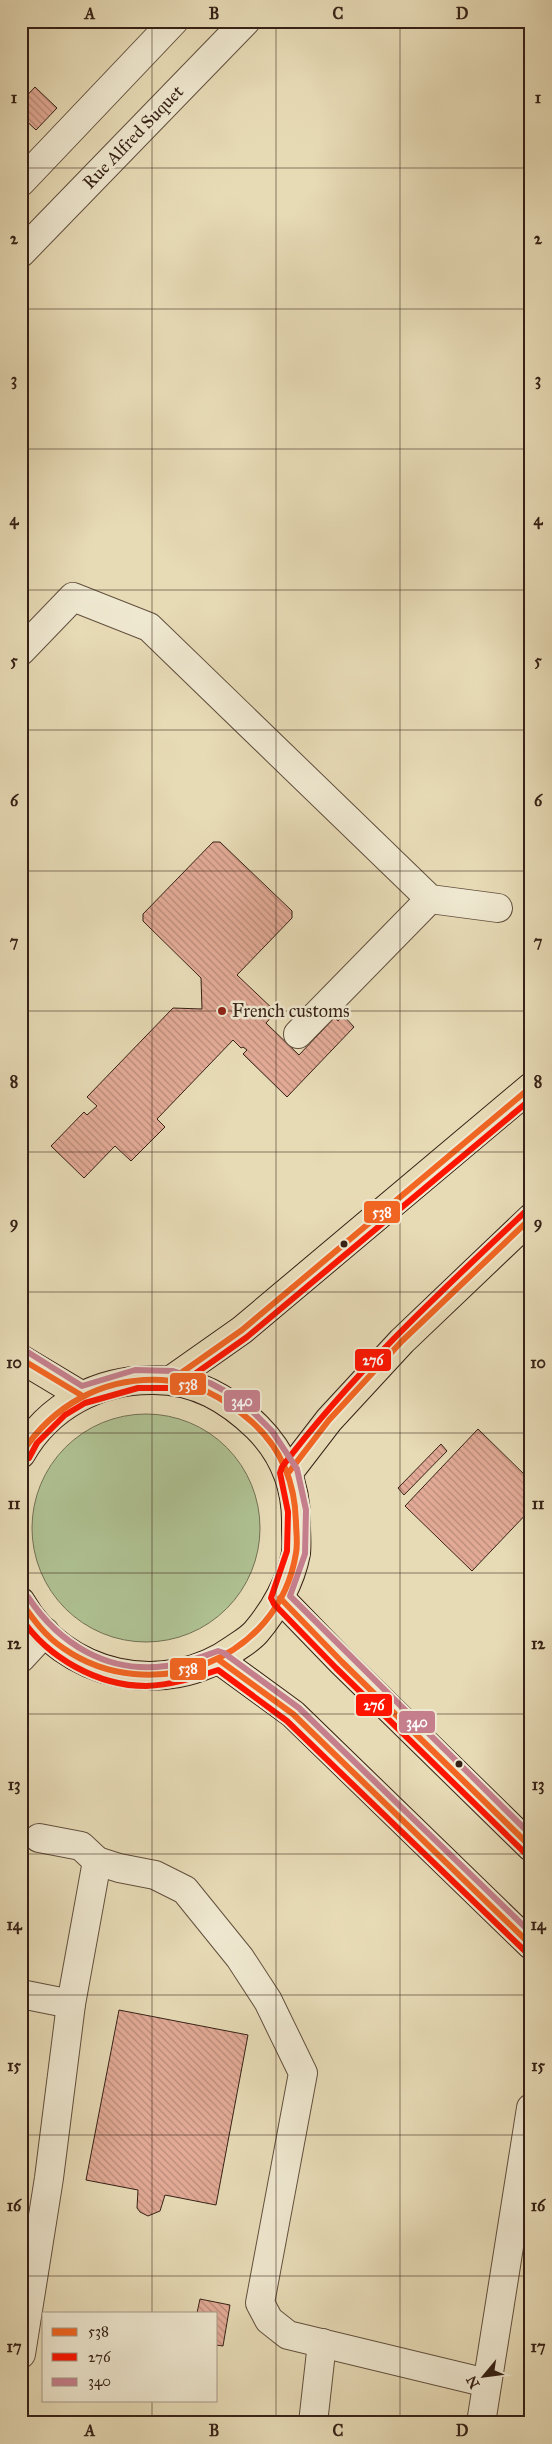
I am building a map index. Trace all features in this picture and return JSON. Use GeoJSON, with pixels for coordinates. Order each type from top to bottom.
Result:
{"type":"FeatureCollection","features":[{"type":"Feature","properties":{"kind":"main road"},"geometry":{"type":"LineString","coordinates":[[171,1380],[242,1330],[531,1087]]}},
{"type":"Feature","properties":{"kind":"main road"},"geometry":{"type":"LineString","coordinates":[[289,1472],[329,1420],[402,1341],[531,1218]]}},
{"type":"Feature","properties":{"kind":"main road"},"geometry":{"type":"LineString","coordinates":[[21,1359],[82,1395]]}},
{"type":"Feature","properties":{"kind":"main road"},"geometry":{"type":"LineString","coordinates":[[21,1454],[30,1438],[60,1408],[82,1395],[137,1379],[171,1380],[207,1391],[236,1407],[266,1436],[289,1472],[296,1511],[296,1553],[280,1598],[255,1634],[219,1660],[196,1668],[166,1676],[136,1677],[96,1667],[60,1648],[29,1615],[21,1602]]}},
{"type":"Feature","properties":{"kind":"main road"},"geometry":{"type":"LineString","coordinates":[[280,1598],[342,1662],[531,1847]]}},
{"type":"Feature","properties":{"kind":"main road"},"geometry":{"type":"LineString","coordinates":[[219,1660],[293,1714],[531,1945]]}},
{"type":"Feature","properties":{"kind":"street"},"geometry":{"type":"LineString","coordinates":[[21,182],[174,21]]}},
{"type":"Feature","properties":{"kind":"street","name":"Rue Alfred Suquet"},"geometry":{"type":"LineString","coordinates":[[21,253],[246,21]]}},
{"type":"Feature","properties":{"kind":"street"},"geometry":{"type":"LineString","coordinates":[[21,651],[73,597],[150,628],[430,899],[498,908]]}},
{"type":"Feature","properties":{"kind":"street"},"geometry":{"type":"LineString","coordinates":[[298,1034],[430,899]]}},
{"type":"Feature","properties":{"kind":"street"},"geometry":{"type":"LineString","coordinates":[[21,1658],[45,1632]]}},
{"type":"Feature","properties":{"kind":"street"},"geometry":{"type":"LineString","coordinates":[[39,1838],[81,1846],[97,1861],[155,1876],[185,1890],[240,1958],[268,2002],[303,2073],[260,2303],[269,2320],[288,2334],[488,2383]]}},
{"type":"Feature","properties":{"kind":"street"},"geometry":{"type":"LineString","coordinates":[[21,2354],[49,2178],[71,2004],[97,1861]]}},
{"type":"Feature","properties":{"kind":"street"},"geometry":{"type":"LineString","coordinates":[[21,1994],[71,2004]]}},
{"type":"Feature","properties":{"kind":"street"},"geometry":{"type":"LineString","coordinates":[[481,2423],[531,2108]]}},
{"type":"Feature","properties":{"kind":"street"},"geometry":{"type":"LineString","coordinates":[[313,2423],[322,2343]]}},
{"type":"Feature","properties":{"kind":"green space"},"geometry":{"type":"Polygon","coordinates":[[[146,1414],[168,1416],[200,1427],[227,1447],[247,1474],[258,1506],[260,1528],[258,1550],[247,1582],[227,1609],[200,1629],[168,1640],[146,1642],[124,1640],[92,1629],[65,1609],[45,1582],[34,1550],[32,1528],[34,1506],[45,1474],[65,1447],[92,1427],[124,1416],[146,1414]]]}},
{"type":"Feature","properties":{"kind":"building"},"geometry":{"type":"Polygon","coordinates":[[[35,87],[57,108],[36,130],[21,116],[21,102],[35,87]]]}},
{"type":"Feature","properties":{"kind":"building","name":"French customs"},"geometry":{"type":"Polygon","coordinates":[[[213,842],[220,842],[292,911],[292,918],[237,975],[276,1012],[266,1023],[299,1055],[335,1017],[338,1021],[343,1015],[354,1027],[287,1097],[243,1054],[247,1050],[243,1047],[241,1048],[233,1040],[157,1119],[165,1127],[131,1161],[115,1146],[84,1178],[51,1146],[84,1112],[87,1115],[97,1106],[87,1097],[173,1008],[202,1009],[201,978],[143,921],[143,914],[213,842]]]}},
{"type":"Feature","properties":{"kind":"building"},"geometry":{"type":"Polygon","coordinates":[[[478,1429],[531,1481],[531,1509],[472,1571],[405,1506],[478,1429]]]}},
{"type":"Feature","properties":{"kind":"building"},"geometry":{"type":"Polygon","coordinates":[[[441,1444],[447,1451],[404,1495],[398,1488],[441,1444]]]}},
{"type":"Feature","properties":{"kind":"building"},"geometry":{"type":"Polygon","coordinates":[[[119,2010],[248,2035],[216,2205],[165,2195],[160,2211],[148,2216],[137,2208],[138,2190],[86,2180],[119,2010]]]}},
{"type":"Feature","properties":{"kind":"building"},"geometry":{"type":"Polygon","coordinates":[[[200,2299],[230,2305],[223,2346],[218,2345],[218,2312],[197,2312],[200,2299]]]}},
{"type":"Feature","properties":{"kind":"transit line","name":"538"},"geometry":{"type":"LineString","coordinates":[[171,1380],[242,1330],[531,1087]]}},
{"type":"Feature","properties":{"kind":"transit line","name":"276"},"geometry":{"type":"LineString","coordinates":[[29,1458],[37,1443],[65,1415],[85,1403],[138,1388],[175,1388],[247,1337],[531,1099]]}},
{"type":"Feature","properties":{"kind":"transit line","name":"276"},"geometry":{"type":"LineString","coordinates":[[525,1212],[429,1303],[367,1366],[309,1432],[282,1467],[280,1473],[288,1512],[287,1551],[271,1598],[274,1604],[336,1668],[525,1853]]}},
{"type":"Feature","properties":{"kind":"transit line","name":"538"},"geometry":{"type":"LineString","coordinates":[[289,1472],[329,1420],[402,1341],[531,1218]]}},
{"type":"Feature","properties":{"kind":"transit line","name":"340"},"geometry":{"type":"LineString","coordinates":[[26,1351],[82,1386],[135,1370],[173,1371],[210,1383],[240,1399],[272,1431],[297,1469],[306,1510],[305,1554],[290,1596],[531,1835]]}},
{"type":"Feature","properties":{"kind":"transit line","name":"538"},"geometry":{"type":"LineString","coordinates":[[21,1359],[81,1395]]}},
{"type":"Feature","properties":{"kind":"transit line","name":"538"},"geometry":{"type":"LineString","coordinates":[[21,1454],[48,1421],[64,1408],[100,1389],[140,1380],[175,1381],[187,1384],[210,1393],[232,1406],[252,1422],[271,1443],[284,1467],[293,1494],[297,1541],[296,1553],[285,1591],[265,1622],[238,1647],[206,1664],[170,1673],[134,1674],[97,1666],[63,1648],[51,1638],[21,1602]]}},
{"type":"Feature","properties":{"kind":"transit line","name":"340"},"geometry":{"type":"LineString","coordinates":[[28,1597],[54,1629],[70,1642],[105,1660],[124,1665],[166,1666],[186,1662],[218,1651],[224,1653],[299,1708],[531,1933]]}},
{"type":"Feature","properties":{"kind":"transit line","name":"538"},"geometry":{"type":"LineString","coordinates":[[280,1598],[342,1662],[531,1847]]}},
{"type":"Feature","properties":{"kind":"transit line","name":"276"},"geometry":{"type":"LineString","coordinates":[[21,1618],[45,1646],[60,1657],[92,1675],[110,1681],[146,1686],[182,1681],[218,1670],[287,1721],[525,1951]]}},
{"type":"Feature","properties":{"kind":"transit line","name":"538"},"geometry":{"type":"LineString","coordinates":[[219,1660],[293,1714],[531,1945]]}},
{"type":"Feature","properties":{"kind":"place","name":"French customs"},"geometry":{"type":"Point","coordinates":[222,1011]}}]}
